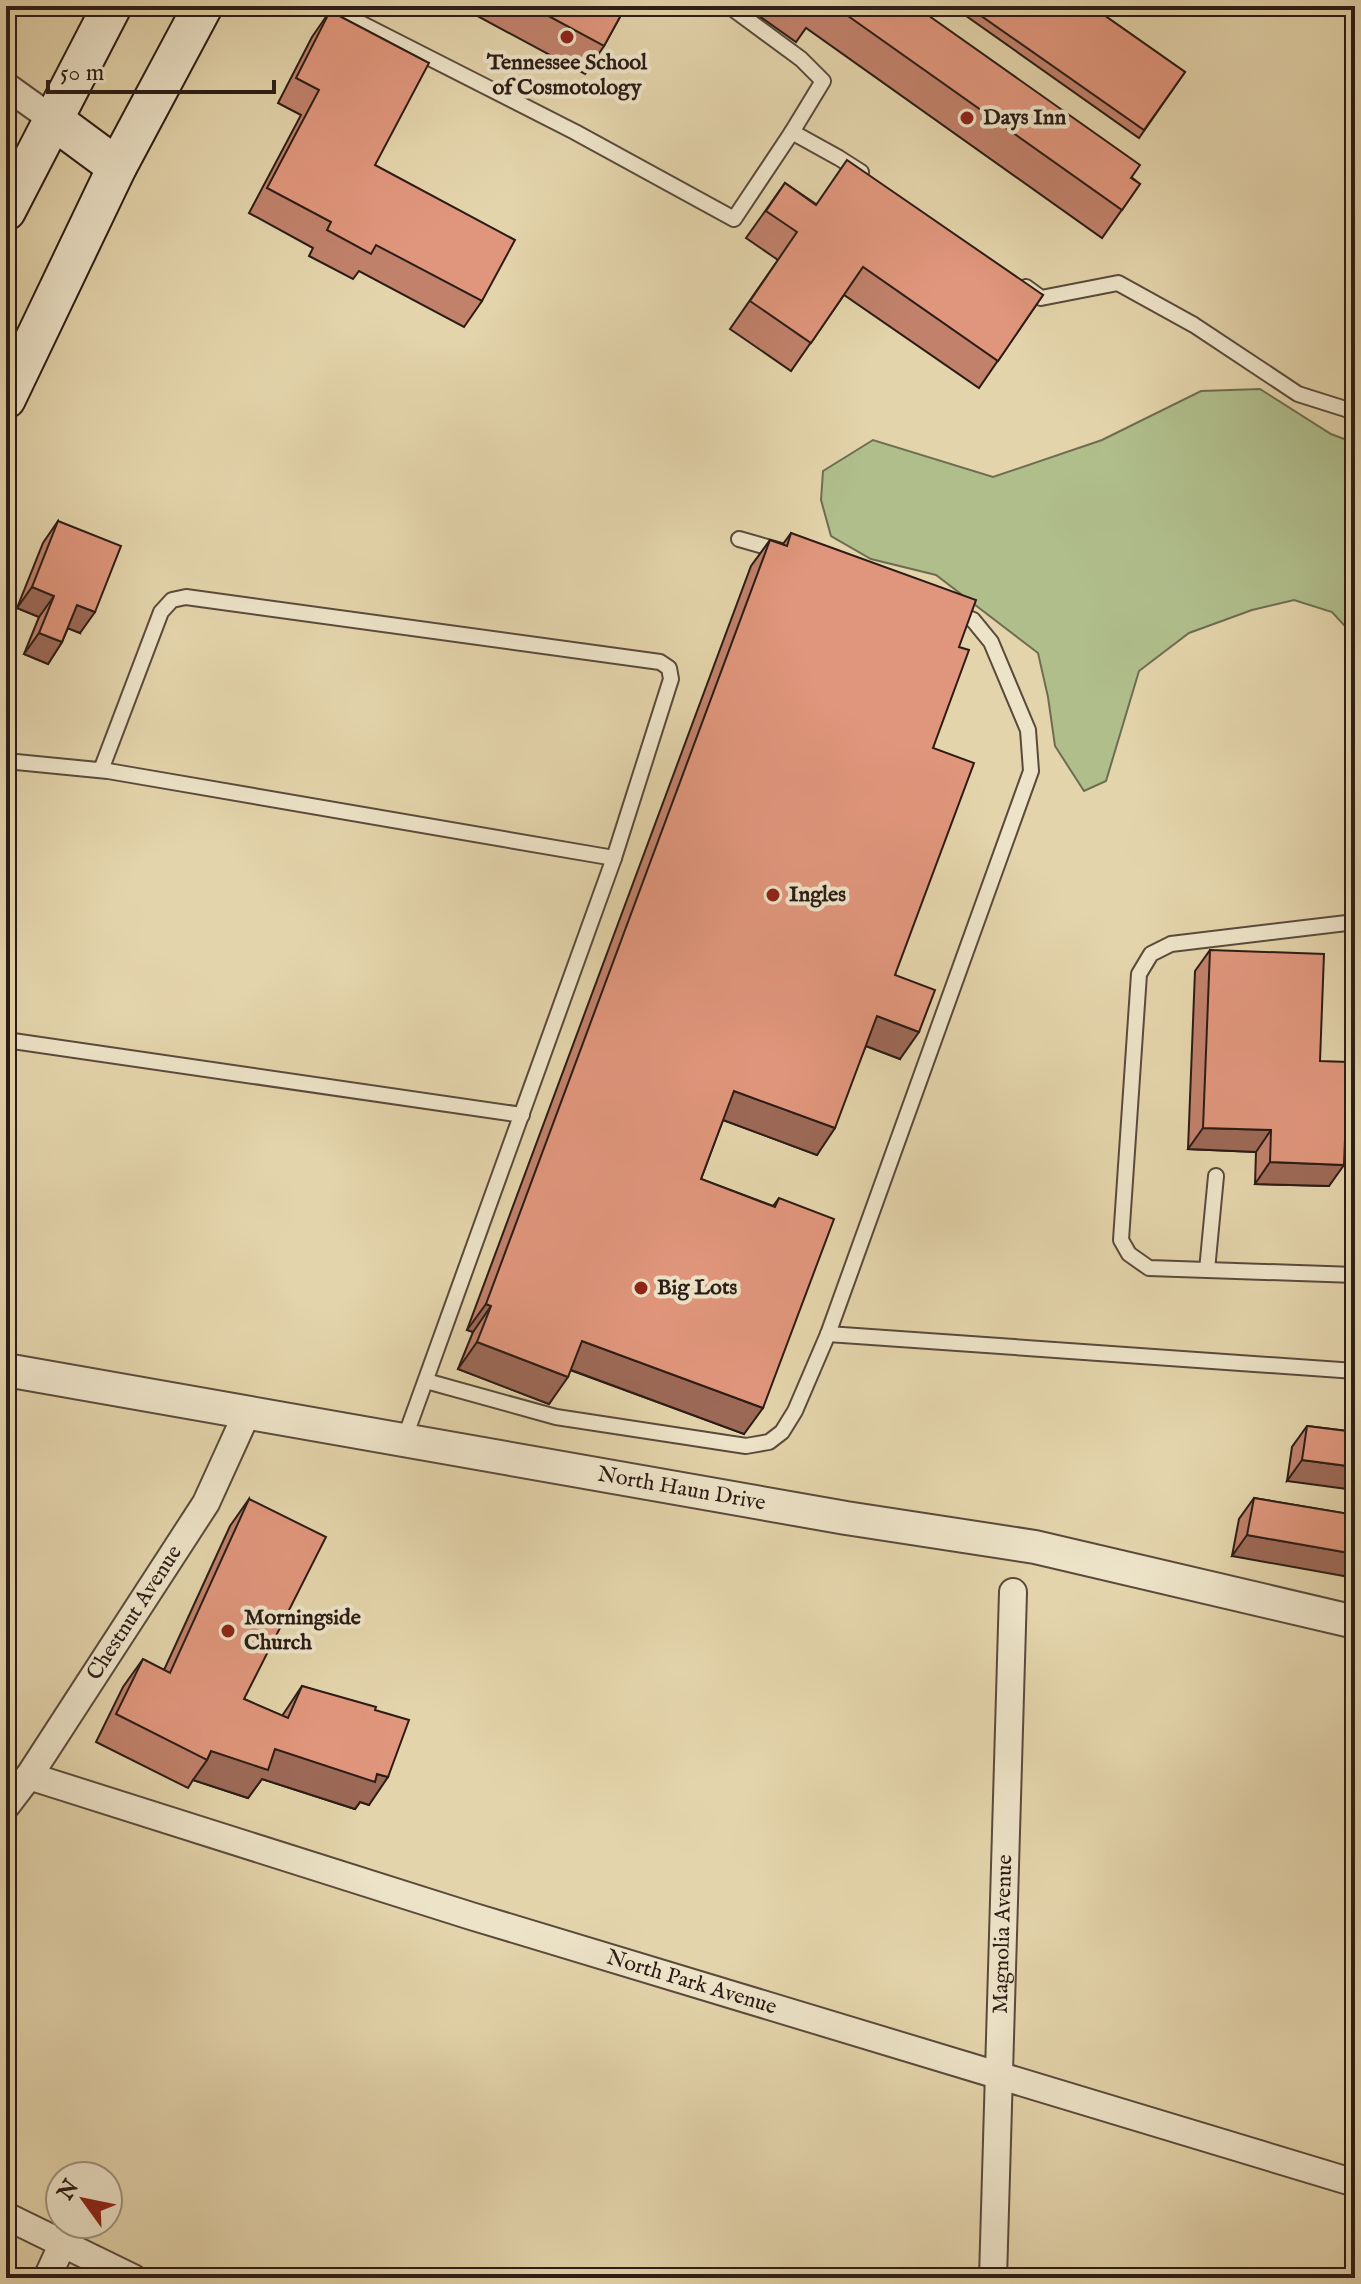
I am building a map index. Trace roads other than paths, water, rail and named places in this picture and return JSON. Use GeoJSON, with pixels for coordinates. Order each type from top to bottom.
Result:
{"type":"FeatureCollection","features":[{"type":"Feature","properties":{"kind":"main road"},"geometry":{"type":"LineString","coordinates":[[6,211],[112,6]]}},
{"type":"Feature","properties":{"kind":"main road"},"geometry":{"type":"LineString","coordinates":[[6,399],[117,167],[203,6]]}},
{"type":"Feature","properties":{"kind":"main road"},"geometry":{"type":"LineString","coordinates":[[52,119],[117,167]]}},
{"type":"Feature","properties":{"kind":"street"},"geometry":{"type":"LineString","coordinates":[[6,86],[52,119]]}},
{"type":"Feature","properties":{"kind":"street","name":"North Haun Drive"},"geometry":{"type":"LineString","coordinates":[[6,1370],[846,1518],[1035,1547],[1355,1622]]}},
{"type":"Feature","properties":{"kind":"street","name":"Chestnut Avenue"},"geometry":{"type":"LineString","coordinates":[[6,1806],[29,1776],[206,1503],[247,1413]]}},
{"type":"Feature","properties":{"kind":"street","name":"Magnolia Avenue"},"geometry":{"type":"LineString","coordinates":[[993,2278],[1013,1592]]}},
{"type":"Feature","properties":{"kind":"street","name":"North Park Avenue"},"geometry":{"type":"LineString","coordinates":[[29,1776],[486,1921],[1355,2183]]}},
{"type":"Feature","properties":{"kind":"street"},"geometry":{"type":"LineString","coordinates":[[6,2216],[133,2278]]}},
{"type":"Feature","properties":{"kind":"street"},"geometry":{"type":"LineString","coordinates":[[47,2278],[62,2245]]}},
{"type":"Feature","properties":{"kind":"lane"},"geometry":{"type":"LineString","coordinates":[[327,6],[575,132],[734,219],[823,81],[801,59],[729,6]]}},
{"type":"Feature","properties":{"kind":"lane"},"geometry":{"type":"LineString","coordinates":[[792,132],[877,184]]}},
{"type":"Feature","properties":{"kind":"lane"},"geometry":{"type":"LineString","coordinates":[[1016,280],[1041,298],[1118,283],[1194,325],[1298,394],[1355,412]]}},
{"type":"Feature","properties":{"kind":"lane"},"geometry":{"type":"LineString","coordinates":[[739,539],[796,556]]}},
{"type":"Feature","properties":{"kind":"lane"},"geometry":{"type":"LineString","coordinates":[[101,770],[161,612],[172,600],[186,597],[660,662],[669,668],[671,679],[614,858],[404,1441]]}},
{"type":"Feature","properties":{"kind":"lane"},"geometry":{"type":"LineString","coordinates":[[426,1381],[556,1417],[746,1446],[769,1442],[782,1432],[795,1411],[828,1334],[1031,771],[1028,730],[991,642],[973,620],[947,608]]}},
{"type":"Feature","properties":{"kind":"lane"},"geometry":{"type":"LineString","coordinates":[[6,761],[101,770],[614,858]]}},
{"type":"Feature","properties":{"kind":"lane"},"geometry":{"type":"LineString","coordinates":[[1355,922],[1171,944],[1151,954],[1139,974],[1121,1240],[1129,1254],[1149,1268],[1355,1275]]}},
{"type":"Feature","properties":{"kind":"lane"},"geometry":{"type":"LineString","coordinates":[[6,1040],[522,1115]]}},
{"type":"Feature","properties":{"kind":"lane"},"geometry":{"type":"LineString","coordinates":[[1207,1270],[1216,1176]]}},
{"type":"Feature","properties":{"kind":"lane"},"geometry":{"type":"LineString","coordinates":[[828,1334],[1276,1363],[1355,1371]]}},
{"type":"Feature","properties":{"kind":"place","name":"Tennessee School of Cosmotology"},"geometry":{"type":"Point","coordinates":[567,37]}},
{"type":"Feature","properties":{"kind":"place","name":"Days Inn"},"geometry":{"type":"Point","coordinates":[967,118]}},
{"type":"Feature","properties":{"kind":"place","name":"Ingles"},"geometry":{"type":"Point","coordinates":[773,895]}},
{"type":"Feature","properties":{"kind":"place","name":"Big Lots"},"geometry":{"type":"Point","coordinates":[641,1288]}},
{"type":"Feature","properties":{"kind":"place","name":"Morningside Church"},"geometry":{"type":"Point","coordinates":[228,1631]}}]}
